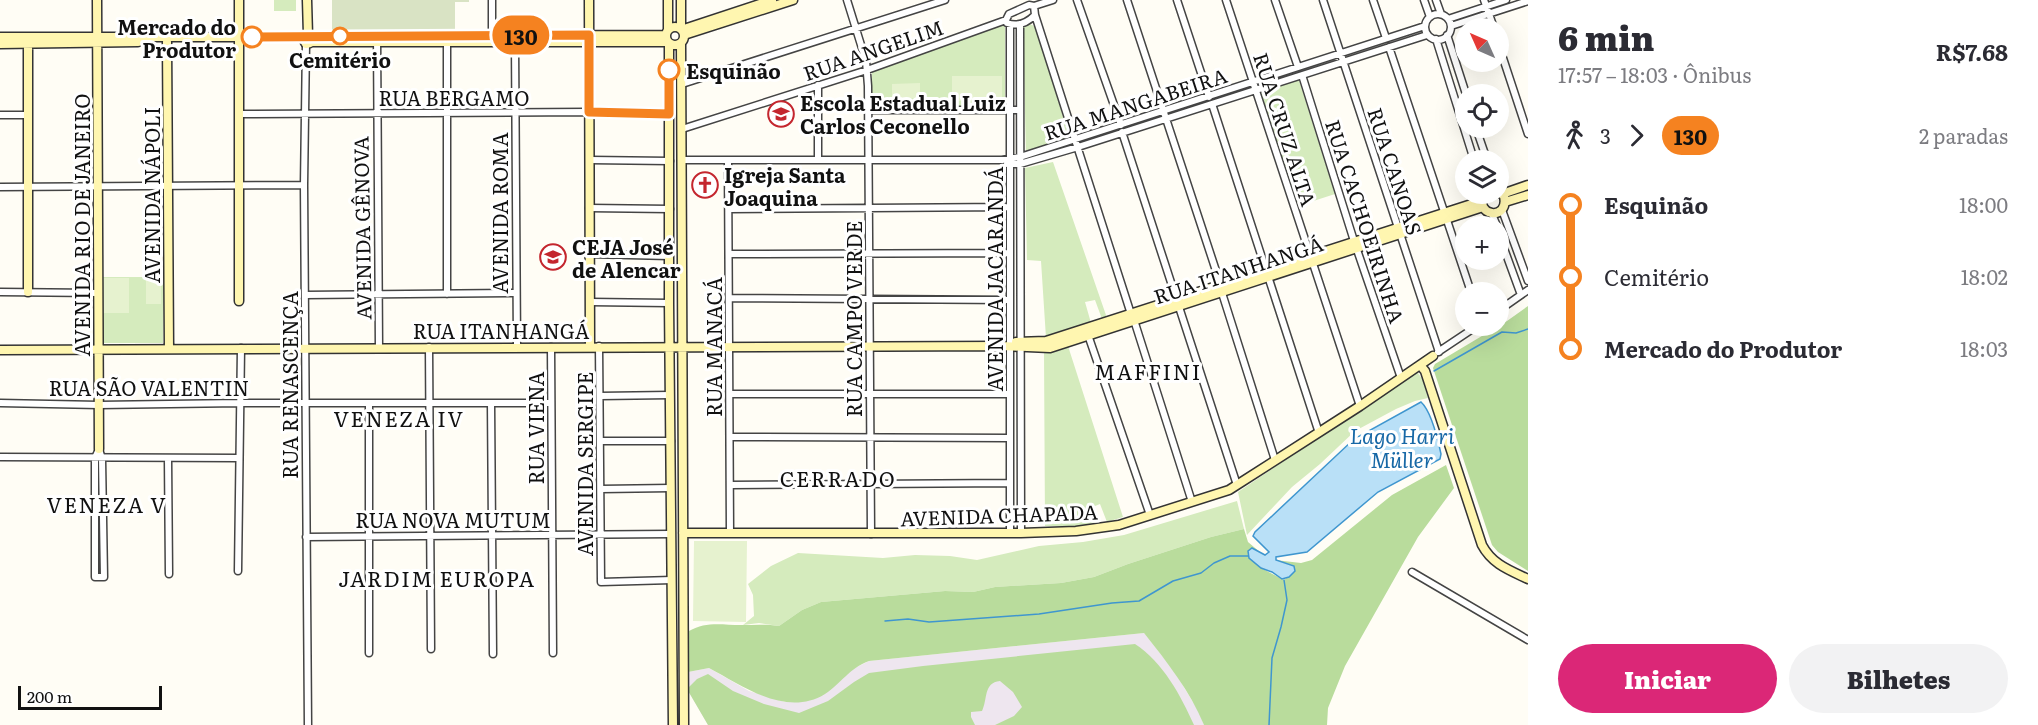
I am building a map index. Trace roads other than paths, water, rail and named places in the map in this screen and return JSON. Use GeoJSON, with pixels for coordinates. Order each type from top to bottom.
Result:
{"type":"FeatureCollection","features":[{"type":"Feature","properties":{"kind":"street","name":"AVENIDA RIO DE JANEIRO"},"geometry":{"type":"LineString","coordinates":[[97,0],[99,458],[95,577],[104,577]]}},
{"type":"Feature","properties":{"kind":"street"},"geometry":{"type":"LineString","coordinates":[[239,0],[239,301]]}},
{"type":"Feature","properties":{"kind":"street"},"geometry":{"type":"LineString","coordinates":[[307,0],[307,39]]}},
{"type":"Feature","properties":{"kind":"street"},"geometry":{"type":"LineString","coordinates":[[492,0],[492,35]]}},
{"type":"Feature","properties":{"kind":"street","name":"AVENIDA SERGIPE"},"geometry":{"type":"LineString","coordinates":[[589,0],[590,302],[600,396],[601,582],[672,578]]}},
{"type":"Feature","properties":{"kind":"street"},"geometry":{"type":"LineString","coordinates":[[668,0],[673,725]]}},
{"type":"Feature","properties":{"kind":"street"},"geometry":{"type":"LineString","coordinates":[[681,0],[684,725]]}},
{"type":"Feature","properties":{"kind":"street"},"geometry":{"type":"LineString","coordinates":[[668,37],[675,46],[682,34],[772,0]]}},
{"type":"Feature","properties":{"kind":"street"},"geometry":{"type":"LineString","coordinates":[[682,34],[794,0]]}},
{"type":"Feature","properties":{"kind":"street","name":"RUA CAMPO VERDE"},"geometry":{"type":"LineString","coordinates":[[847,0],[867,70],[871,534]]}},
{"type":"Feature","properties":{"kind":"street"},"geometry":{"type":"LineString","coordinates":[[682,84],[945,0]]}},
{"type":"Feature","properties":{"kind":"street"},"geometry":{"type":"LineString","coordinates":[[1035,15],[1027,22],[1020,24],[1008,22],[1009,14],[1014,11],[1053,0]]}},
{"type":"Feature","properties":{"kind":"street"},"geometry":{"type":"LineString","coordinates":[[1077,0],[1122,129],[1237,485]]}},
{"type":"Feature","properties":{"kind":"street"},"geometry":{"type":"LineString","coordinates":[[1127,0],[1222,289],[1275,460]]}},
{"type":"Feature","properties":{"kind":"street"},"geometry":{"type":"LineString","coordinates":[[1177,0],[1209,96]]}},
{"type":"Feature","properties":{"kind":"street","name":"RUA CRUZ ALTA"},"geometry":{"type":"LineString","coordinates":[[1226,0],[1360,406]]}},
{"type":"Feature","properties":{"kind":"street"},"geometry":{"type":"LineString","coordinates":[[1275,0],[1298,67]]}},
{"type":"Feature","properties":{"kind":"street","name":"RUA CANOAS"},"geometry":{"type":"LineString","coordinates":[[1323,0],[1436,354]]}},
{"type":"Feature","properties":{"kind":"street"},"geometry":{"type":"LineString","coordinates":[[1373,0],[1386,38]]}},
{"type":"Feature","properties":{"kind":"street"},"geometry":{"type":"LineString","coordinates":[[1424,0],[1430,17]]}},
{"type":"Feature","properties":{"kind":"street"},"geometry":{"type":"LineString","coordinates":[[1436,0],[1441,14],[1449,22],[1448,35],[1463,84]]}},
{"type":"Feature","properties":{"kind":"street"},"geometry":{"type":"LineString","coordinates":[[1449,22],[1506,0]]}},
{"type":"Feature","properties":{"kind":"street"},"geometry":{"type":"LineString","coordinates":[[1487,7],[1528,1]]}},
{"type":"Feature","properties":{"kind":"street"},"geometry":{"type":"LineString","coordinates":[[1034,6],[1076,144],[1192,502]]}},
{"type":"Feature","properties":{"kind":"street"},"geometry":{"type":"LineString","coordinates":[[1441,14],[1430,17],[1425,26],[1427,35],[1436,39],[1448,35]]}},
{"type":"Feature","properties":{"kind":"street","name":"RUA ANGELIM"},"geometry":{"type":"LineString","coordinates":[[682,129],[1008,22]]}},
{"type":"Feature","properties":{"kind":"street","name":"AVENIDA JACARANDÁ"},"geometry":{"type":"LineString","coordinates":[[1008,22],[1010,300],[1007,345],[1010,394],[1010,533]]}},
{"type":"Feature","properties":{"kind":"street"},"geometry":{"type":"LineString","coordinates":[[1020,24],[1020,110],[1024,160],[1020,345],[1021,533]]}},
{"type":"Feature","properties":{"kind":"street","name":"RUA MANGABEIRA"},"geometry":{"type":"LineString","coordinates":[[1165,116],[1209,96],[1425,26]]}},
{"type":"Feature","properties":{"kind":"street"},"geometry":{"type":"LineString","coordinates":[[668,37],[675,27],[682,34]]}},
{"type":"Feature","properties":{"kind":"street"},"geometry":{"type":"LineString","coordinates":[[0,37],[28,40],[377,39],[492,35],[589,38]]}},
{"type":"Feature","properties":{"kind":"street","name":"RUA MANGABEIRA"},"geometry":{"type":"LineString","coordinates":[[869,160],[1002,160],[1010,162],[1024,160],[1165,116],[1212,104],[1427,35]]}},
{"type":"Feature","properties":{"kind":"street"},"geometry":{"type":"LineString","coordinates":[[377,39],[515,42],[668,37]]}},
{"type":"Feature","properties":{"kind":"street"},"geometry":{"type":"LineString","coordinates":[[97,40],[167,42],[239,39]]}},
{"type":"Feature","properties":{"kind":"street","name":"RUA RENASCENÇA"},"geometry":{"type":"LineString","coordinates":[[307,39],[304,185],[308,725]]}},
{"type":"Feature","properties":{"kind":"street","name":"AVENIDA GÊNOVA"},"geometry":{"type":"LineString","coordinates":[[377,39],[379,348]]}},
{"type":"Feature","properties":{"kind":"street"},"geometry":{"type":"LineString","coordinates":[[1436,39],[1471,150]]}},
{"type":"Feature","properties":{"kind":"street"},"geometry":{"type":"LineString","coordinates":[[0,44],[28,40]]}},
{"type":"Feature","properties":{"kind":"street"},"geometry":{"type":"LineString","coordinates":[[28,40],[28,292]]}},
{"type":"Feature","properties":{"kind":"street","name":"AVENIDA NÁPOLI"},"geometry":{"type":"LineString","coordinates":[[167,42],[169,349]]}},
{"type":"Feature","properties":{"kind":"street"},"geometry":{"type":"LineString","coordinates":[[447,42],[447,294]]}},
{"type":"Feature","properties":{"kind":"street","name":"AVENIDA ROMA"},"geometry":{"type":"LineString","coordinates":[[515,42],[516,347]]}},
{"type":"Feature","properties":{"kind":"street"},"geometry":{"type":"LineString","coordinates":[[1389,47],[1468,282]]}},
{"type":"Feature","properties":{"kind":"street"},"geometry":{"type":"LineString","coordinates":[[1508,72],[1528,134]]}},
{"type":"Feature","properties":{"kind":"street","name":"RUA CACHOEIRINHA"},"geometry":{"type":"LineString","coordinates":[[1302,75],[1355,245],[1401,378]]}},
{"type":"Feature","properties":{"kind":"street"},"geometry":{"type":"LineString","coordinates":[[818,85],[818,160]]}},
{"type":"Feature","properties":{"kind":"street"},"geometry":{"type":"LineString","coordinates":[[1212,104],[1319,433]]}},
{"type":"Feature","properties":{"kind":"street"},"geometry":{"type":"LineString","coordinates":[[868,110],[1020,110]]}},
{"type":"Feature","properties":{"kind":"street","name":"RUA BERGAMO"},"geometry":{"type":"LineString","coordinates":[[239,114],[589,112],[669,114]]}},
{"type":"Feature","properties":{"kind":"street"},"geometry":{"type":"LineString","coordinates":[[0,116],[27,115]]}},
{"type":"Feature","properties":{"kind":"street"},"geometry":{"type":"LineString","coordinates":[[590,160],[679,162],[683,160],[869,160]]}},
{"type":"Feature","properties":{"kind":"street","name":"RUA MANACÁ"},"geometry":{"type":"LineString","coordinates":[[728,160],[730,533]]}},
{"type":"Feature","properties":{"kind":"street"},"geometry":{"type":"LineString","coordinates":[[0,187],[304,185]]}},
{"type":"Feature","properties":{"kind":"street"},"geometry":{"type":"LineString","coordinates":[[1509,195],[1528,185]]}},
{"type":"Feature","properties":{"kind":"street"},"geometry":{"type":"LineString","coordinates":[[1509,198],[1528,195]]}},
{"type":"Feature","properties":{"kind":"street","name":"RUA ITANHANGÁ"},"geometry":{"type":"LineString","coordinates":[[0,350],[1007,345],[1050,348],[1087,332],[1398,231],[1473,204]]}},
{"type":"Feature","properties":{"kind":"street"},"geometry":{"type":"LineString","coordinates":[[1484,204],[1486,211],[1492,214],[1499,204]]}},
{"type":"Feature","properties":{"kind":"street"},"geometry":{"type":"LineString","coordinates":[[1504,204],[1528,281]]}},
{"type":"Feature","properties":{"kind":"street"},"geometry":{"type":"LineString","coordinates":[[729,209],[1010,207]]}},
{"type":"Feature","properties":{"kind":"street"},"geometry":{"type":"LineString","coordinates":[[589,208],[670,208]]}},
{"type":"Feature","properties":{"kind":"street"},"geometry":{"type":"LineString","coordinates":[[729,254],[1010,253]]}},
{"type":"Feature","properties":{"kind":"street"},"geometry":{"type":"LineString","coordinates":[[590,254],[669,256]]}},
{"type":"Feature","properties":{"kind":"street"},"geometry":{"type":"LineString","coordinates":[[1509,262],[1521,295]]}},
{"type":"Feature","properties":{"kind":"street"},"geometry":{"type":"LineString","coordinates":[[1509,303],[1528,290]]}},
{"type":"Feature","properties":{"kind":"street"},"geometry":{"type":"LineString","coordinates":[[0,292],[98,293]]}},
{"type":"Feature","properties":{"kind":"street"},"geometry":{"type":"LineString","coordinates":[[305,295],[516,293]]}},
{"type":"Feature","properties":{"kind":"street"},"geometry":{"type":"LineString","coordinates":[[729,298],[1010,300]]}},
{"type":"Feature","properties":{"kind":"street"},"geometry":{"type":"LineString","coordinates":[[590,302],[669,303]]}},
{"type":"Feature","properties":{"kind":"street"},"geometry":{"type":"LineString","coordinates":[[1087,332],[1150,515]]}},
{"type":"Feature","properties":{"kind":"street","name":"AVENIDA CHAPADA"},"geometry":{"type":"LineString","coordinates":[[671,534],[677,540],[683,533],[1021,533],[1094,530],[1119,525],[1237,485],[1401,378],[1420,368],[1462,336]]}},
{"type":"Feature","properties":{"kind":"street"},"geometry":{"type":"LineString","coordinates":[[429,347],[431,649]]}},
{"type":"Feature","properties":{"kind":"street","name":"RUA VIENA"},"geometry":{"type":"LineString","coordinates":[[551,347],[553,653]]}},
{"type":"Feature","properties":{"kind":"street"},"geometry":{"type":"LineString","coordinates":[[238,571],[241,348]]}},
{"type":"Feature","properties":{"kind":"street"},"geometry":{"type":"LineString","coordinates":[[1420,368],[1429,384],[1482,545],[1487,554],[1498,564],[1528,579]]}},
{"type":"Feature","properties":{"kind":"street"},"geometry":{"type":"LineString","coordinates":[[730,394],[1010,394]]}},
{"type":"Feature","properties":{"kind":"street"},"geometry":{"type":"LineString","coordinates":[[600,396],[670,395]]}},
{"type":"Feature","properties":{"kind":"street"},"geometry":{"type":"LineString","coordinates":[[492,403],[493,654]]}},
{"type":"Feature","properties":{"kind":"street","name":"RUA SÃO VALENTIN"},"geometry":{"type":"LineString","coordinates":[[0,404],[551,403]]}},
{"type":"Feature","properties":{"kind":"street"},"geometry":{"type":"LineString","coordinates":[[369,404],[369,653]]}},
{"type":"Feature","properties":{"kind":"street"},"geometry":{"type":"LineString","coordinates":[[730,437],[1010,438]]}},
{"type":"Feature","properties":{"kind":"street"},"geometry":{"type":"LineString","coordinates":[[601,441],[671,441]]}},
{"type":"Feature","properties":{"kind":"street"},"geometry":{"type":"LineString","coordinates":[[0,457],[239,458]]}},
{"type":"Feature","properties":{"kind":"street"},"geometry":{"type":"LineString","coordinates":[[168,458],[169,574]]}},
{"type":"Feature","properties":{"kind":"street"},"geometry":{"type":"LineString","coordinates":[[730,485],[1010,483]]}},
{"type":"Feature","properties":{"kind":"street"},"geometry":{"type":"LineString","coordinates":[[601,489],[671,488]]}},
{"type":"Feature","properties":{"kind":"street"},"geometry":{"type":"LineString","coordinates":[[1010,491],[1015,492],[1020,489]]}},
{"type":"Feature","properties":{"kind":"street","name":"RUA NOVA MUTUM"},"geometry":{"type":"LineString","coordinates":[[306,537],[671,534]]}},
{"type":"Feature","properties":{"kind":"street"},"geometry":{"type":"LineString","coordinates":[[1412,572],[1528,640]]}},
{"type":"Feature","properties":{"kind":"water","name":"Lago Harri Müller"},"geometry":{"type":"Polygon","coordinates":[[[1421,402],[1434,426],[1441,454],[1440,459],[1378,492],[1307,552],[1276,557],[1276,560],[1294,566],[1295,571],[1289,577],[1282,579],[1261,568],[1249,558],[1248,551],[1252,548],[1265,555],[1269,552],[1253,536],[1255,532],[1354,439],[1421,402]]]}},
{"type":"Feature","properties":{"kind":"waterway"},"geometry":{"type":"LineString","coordinates":[[1434,371],[1502,332],[1516,333],[1528,329]]}},
{"type":"Feature","properties":{"kind":"waterway"},"geometry":{"type":"LineString","coordinates":[[885,621],[908,619],[929,622],[1039,614],[1139,601],[1173,581],[1201,573],[1214,563],[1230,556],[1248,556]]}},
{"type":"Feature","properties":{"kind":"waterway"},"geometry":{"type":"LineString","coordinates":[[1269,725],[1272,658],[1287,600],[1284,580]]}},
{"type":"Feature","properties":{"kind":"place","name":"Cemitério"},"geometry":{"type":"Point","coordinates":[340,36]}},
{"type":"Feature","properties":{"kind":"place","name":"Mercado do Produtor"},"geometry":{"type":"Point","coordinates":[252,37]}},
{"type":"Feature","properties":{"kind":"place","name":"Esquinão"},"geometry":{"type":"Point","coordinates":[669,70]}},
{"type":"Feature","properties":{"kind":"place","name":"Escola Estadual Luiz Carlos Ceconello"},"geometry":{"type":"Point","coordinates":[781,114]}},
{"type":"Feature","properties":{"kind":"place","name":"Igreja Santa Joaquina"},"geometry":{"type":"Point","coordinates":[705,185]}},
{"type":"Feature","properties":{"kind":"place","name":"CEJA José de Alencar"},"geometry":{"type":"Point","coordinates":[553,257]}},
{"type":"Feature","properties":{"kind":"district","name":"MAFFINI"},"geometry":{"type":"Point","coordinates":[1148,370]}},
{"type":"Feature","properties":{"kind":"district","name":"VENEZA IV"},"geometry":{"type":"Point","coordinates":[399,417]}},
{"type":"Feature","properties":{"kind":"district","name":"CERRADO"},"geometry":{"type":"Point","coordinates":[838,477]}},
{"type":"Feature","properties":{"kind":"district","name":"VENEZA V"},"geometry":{"type":"Point","coordinates":[107,503]}},
{"type":"Feature","properties":{"kind":"district","name":"JARDIM EUROPA"},"geometry":{"type":"Point","coordinates":[437,577]}}]}
